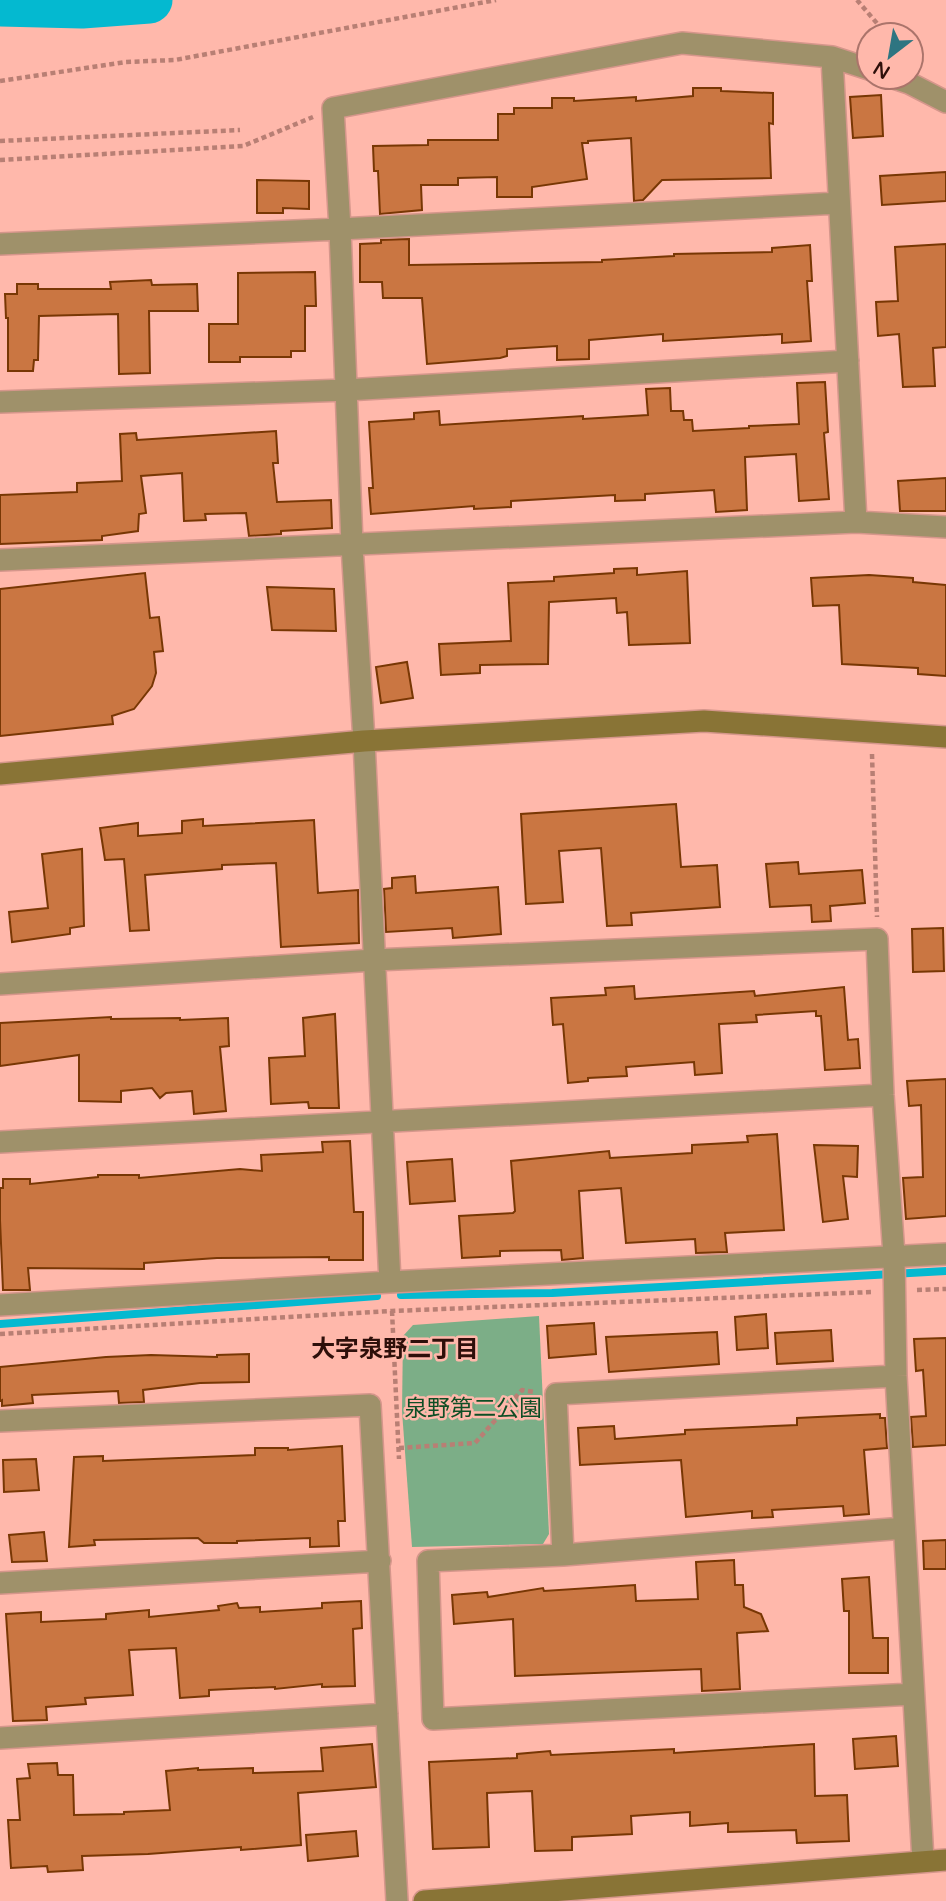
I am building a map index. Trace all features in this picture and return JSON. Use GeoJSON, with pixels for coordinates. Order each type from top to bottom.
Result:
{"type":"FeatureCollection","features":[{"type":"Feature","properties":{"kind":"street"},"geometry":{"type":"LineString","coordinates":[[390,1282],[365,741],[352,545],[333,108],[682,43],[832,57],[855,64]]}},
{"type":"Feature","properties":{"kind":"street"},"geometry":{"type":"LineString","coordinates":[[832,57],[856,522]]}},
{"type":"Feature","properties":{"kind":"street"},"geometry":{"type":"LineString","coordinates":[[925,91],[946,102]]}},
{"type":"Feature","properties":{"kind":"street"},"geometry":{"type":"LineString","coordinates":[[0,244],[839,203]]}},
{"type":"Feature","properties":{"kind":"street"},"geometry":{"type":"LineString","coordinates":[[0,402],[346,390],[848,361]]}},
{"type":"Feature","properties":{"kind":"street"},"geometry":{"type":"LineString","coordinates":[[0,560],[856,522],[946,527]]}},
{"type":"Feature","properties":{"kind":"street"},"geometry":{"type":"LineString","coordinates":[[0,774],[365,741],[704,721],[946,737]]}},
{"type":"Feature","properties":{"kind":"street"},"geometry":{"type":"LineString","coordinates":[[0,985],[374,960],[877,939],[883,1095],[894,1256],[896,1376],[923,1861]]}},
{"type":"Feature","properties":{"kind":"street"},"geometry":{"type":"LineString","coordinates":[[0,1142],[883,1095]]}},
{"type":"Feature","properties":{"kind":"street"},"geometry":{"type":"LineString","coordinates":[[0,1306],[390,1282],[946,1254]]}},
{"type":"Feature","properties":{"kind":"street"},"geometry":{"type":"LineString","coordinates":[[563,1555],[556,1394],[896,1376]]}},
{"type":"Feature","properties":{"kind":"street"},"geometry":{"type":"LineString","coordinates":[[0,1422],[370,1405],[397,1901]]}},
{"type":"Feature","properties":{"kind":"street"},"geometry":{"type":"LineString","coordinates":[[904,1528],[563,1555],[428,1561],[433,1719],[913,1693]]}},
{"type":"Feature","properties":{"kind":"street"},"geometry":{"type":"LineString","coordinates":[[0,1583],[380,1561]]}},
{"type":"Feature","properties":{"kind":"street"},"geometry":{"type":"LineString","coordinates":[[0,1738],[387,1714]]}},
{"type":"Feature","properties":{"kind":"street"},"geometry":{"type":"LineString","coordinates":[[424,1901],[946,1860]]}},
{"type":"Feature","properties":{"kind":"path"},"geometry":{"type":"LineString","coordinates":[[0,81],[126,62],[175,60],[496,0]]}},
{"type":"Feature","properties":{"kind":"path"},"geometry":{"type":"LineString","coordinates":[[857,0],[875,21]]}},
{"type":"Feature","properties":{"kind":"path"},"geometry":{"type":"LineString","coordinates":[[0,160],[243,146],[333,108]]}},
{"type":"Feature","properties":{"kind":"path"},"geometry":{"type":"LineString","coordinates":[[0,141],[240,130]]}},
{"type":"Feature","properties":{"kind":"path"},"geometry":{"type":"LineString","coordinates":[[872,754],[877,939]]}},
{"type":"Feature","properties":{"kind":"path"},"geometry":{"type":"LineString","coordinates":[[0,1334],[392,1311],[946,1289]]}},
{"type":"Feature","properties":{"kind":"path"},"geometry":{"type":"LineString","coordinates":[[399,1448],[475,1443],[522,1390],[556,1394]]}},
{"type":"Feature","properties":{"kind":"green space","name":"泉野第二公園"},"geometry":{"type":"Polygon","coordinates":[[[539,1316],[549,1534],[543,1544],[412,1547],[402,1411],[403,1336],[413,1325],[539,1316]]]}},
{"type":"Feature","properties":{"kind":"building"},"geometry":{"type":"Polygon","coordinates":[[[693,88],[773,93],[773,124],[769,123],[771,178],[662,180],[643,200],[634,201],[631,138],[588,141],[582,143],[587,179],[532,187],[532,197],[497,197],[497,177],[458,178],[458,185],[421,185],[422,210],[380,214],[378,171],[374,171],[373,146],[428,145],[428,140],[498,140],[498,114],[514,114],[514,108],[552,108],[552,98],[574,98],[574,101],[636,97],[636,101],[693,96],[693,88]]]}},
{"type":"Feature","properties":{"kind":"building"},"geometry":{"type":"Polygon","coordinates":[[[881,95],[883,136],[853,138],[850,97],[881,95]]]}},
{"type":"Feature","properties":{"kind":"building"},"geometry":{"type":"Polygon","coordinates":[[[946,172],[946,201],[882,205],[880,176],[946,172]]]}},
{"type":"Feature","properties":{"kind":"building"},"geometry":{"type":"Polygon","coordinates":[[[257,180],[309,181],[309,209],[283,208],[283,213],[257,213],[257,180]]]}},
{"type":"Feature","properties":{"kind":"building"},"geometry":{"type":"Polygon","coordinates":[[[409,239],[409,265],[602,262],[674,254],[772,252],[772,248],[810,245],[812,281],[807,281],[811,341],[782,343],[782,334],[663,341],[663,334],[589,340],[589,359],[557,360],[557,346],[507,349],[507,356],[500,358],[427,364],[422,298],[383,298],[382,282],[360,282],[360,244],[409,239]]]}},
{"type":"Feature","properties":{"kind":"building"},"geometry":{"type":"Polygon","coordinates":[[[946,244],[946,347],[933,348],[935,386],[903,387],[899,334],[878,336],[876,302],[898,301],[895,247],[946,244]]]}},
{"type":"Feature","properties":{"kind":"building"},"geometry":{"type":"Polygon","coordinates":[[[315,272],[316,306],[305,306],[305,351],[291,351],[291,357],[240,357],[240,362],[209,362],[209,324],[238,324],[238,273],[315,272]]]}},
{"type":"Feature","properties":{"kind":"building"},"geometry":{"type":"Polygon","coordinates":[[[151,280],[152,285],[197,284],[198,311],[149,311],[150,373],[119,374],[118,314],[39,316],[38,360],[34,360],[33,371],[8,371],[5,294],[17,294],[17,284],[38,284],[38,289],[111,289],[110,282],[151,280]]]}},
{"type":"Feature","properties":{"kind":"building"},"geometry":{"type":"Polygon","coordinates":[[[825,382],[828,432],[824,433],[829,499],[799,501],[796,454],[745,457],[747,510],[716,512],[714,490],[645,494],[645,500],[615,501],[615,495],[511,501],[511,507],[474,509],[474,506],[371,514],[369,488],[373,488],[369,422],[414,419],[414,413],[439,411],[440,425],[583,416],[583,419],[648,415],[646,389],[670,388],[671,411],[683,411],[684,420],[692,420],[693,431],[799,424],[797,383],[825,382]]]}},
{"type":"Feature","properties":{"kind":"building"},"geometry":{"type":"Polygon","coordinates":[[[276,431],[278,463],[273,463],[277,502],[331,500],[332,528],[249,536],[246,513],[205,514],[206,520],[184,521],[182,473],[141,476],[146,513],[139,514],[138,531],[102,536],[102,540],[0,544],[0,495],[77,492],[77,483],[122,481],[120,434],[136,433],[137,440],[276,431]]]}},
{"type":"Feature","properties":{"kind":"building"},"geometry":{"type":"Polygon","coordinates":[[[946,478],[946,511],[900,511],[898,481],[946,478]]]}},
{"type":"Feature","properties":{"kind":"building"},"geometry":{"type":"Polygon","coordinates":[[[637,568],[637,575],[687,571],[690,643],[629,645],[627,612],[617,613],[616,598],[549,602],[548,664],[480,665],[480,673],[441,675],[439,644],[511,641],[508,583],[554,581],[554,577],[614,573],[614,569],[637,568]]]}},
{"type":"Feature","properties":{"kind":"building"},"geometry":{"type":"Polygon","coordinates":[[[145,573],[150,618],[159,617],[163,651],[154,652],[156,673],[152,686],[134,709],[112,716],[113,724],[0,736],[0,589],[145,573]]]}},
{"type":"Feature","properties":{"kind":"building"},"geometry":{"type":"Polygon","coordinates":[[[869,575],[913,578],[913,582],[946,585],[946,676],[918,674],[918,668],[842,664],[839,605],[813,606],[811,578],[869,575]]]}},
{"type":"Feature","properties":{"kind":"building"},"geometry":{"type":"Polygon","coordinates":[[[267,587],[334,589],[336,631],[272,630],[267,587]]]}},
{"type":"Feature","properties":{"kind":"building"},"geometry":{"type":"Polygon","coordinates":[[[407,662],[413,698],[381,703],[376,667],[407,662]]]}},
{"type":"Feature","properties":{"kind":"building"},"geometry":{"type":"Polygon","coordinates":[[[676,804],[681,867],[717,865],[720,907],[631,913],[632,925],[607,926],[601,848],[559,851],[563,902],[526,904],[521,814],[676,804]]]}},
{"type":"Feature","properties":{"kind":"building"},"geometry":{"type":"Polygon","coordinates":[[[203,819],[203,826],[314,820],[318,893],[358,890],[359,943],[281,947],[276,863],[222,865],[222,869],[145,875],[149,930],[130,931],[124,859],[105,860],[100,828],[138,823],[138,836],[182,833],[182,821],[203,819]]]}},
{"type":"Feature","properties":{"kind":"building"},"geometry":{"type":"Polygon","coordinates":[[[82,849],[84,926],[70,928],[70,934],[12,942],[9,912],[48,908],[42,854],[82,849]]]}},
{"type":"Feature","properties":{"kind":"building"},"geometry":{"type":"Polygon","coordinates":[[[798,862],[799,874],[862,870],[865,903],[830,906],[831,921],[812,922],[811,905],[770,907],[766,864],[798,862]]]}},
{"type":"Feature","properties":{"kind":"building"},"geometry":{"type":"Polygon","coordinates":[[[415,876],[416,893],[498,887],[501,934],[453,938],[452,928],[386,932],[384,889],[392,888],[392,878],[415,876]]]}},
{"type":"Feature","properties":{"kind":"building"},"geometry":{"type":"Polygon","coordinates":[[[943,928],[944,971],[913,972],[912,929],[943,928]]]}},
{"type":"Feature","properties":{"kind":"building"},"geometry":{"type":"Polygon","coordinates":[[[634,986],[635,999],[754,991],[755,996],[844,987],[848,1040],[858,1039],[860,1068],[825,1070],[821,1016],[816,1016],[816,1011],[756,1015],[757,1022],[719,1024],[722,1073],[695,1075],[694,1062],[626,1067],[627,1076],[588,1078],[588,1081],[568,1083],[563,1024],[553,1025],[551,998],[606,995],[605,988],[634,986]]]}},
{"type":"Feature","properties":{"kind":"building"},"geometry":{"type":"Polygon","coordinates":[[[335,1014],[339,1108],[309,1108],[308,1102],[271,1104],[269,1058],[305,1056],[303,1018],[335,1014]]]}},
{"type":"Feature","properties":{"kind":"building"},"geometry":{"type":"Polygon","coordinates":[[[111,1017],[180,1020],[228,1018],[229,1046],[220,1047],[226,1111],[194,1114],[192,1091],[166,1093],[160,1098],[152,1088],[121,1091],[121,1102],[79,1101],[79,1055],[0,1066],[0,1023],[111,1017]]]}},
{"type":"Feature","properties":{"kind":"building"},"geometry":{"type":"Polygon","coordinates":[[[946,1079],[946,1216],[906,1219],[903,1178],[923,1177],[921,1105],[909,1106],[907,1081],[946,1079]]]}},
{"type":"Feature","properties":{"kind":"building"},"geometry":{"type":"Polygon","coordinates":[[[777,1134],[784,1230],[725,1233],[727,1252],[696,1253],[695,1239],[626,1243],[621,1188],[579,1191],[583,1258],[562,1260],[561,1250],[500,1251],[500,1256],[462,1258],[459,1216],[515,1211],[511,1161],[609,1151],[610,1158],[692,1153],[692,1145],[748,1142],[747,1136],[777,1134]]]}},
{"type":"Feature","properties":{"kind":"building"},"geometry":{"type":"Polygon","coordinates":[[[350,1141],[354,1212],[363,1212],[363,1260],[329,1260],[329,1257],[217,1258],[144,1263],[144,1269],[28,1268],[30,1290],[3,1290],[0,1188],[3,1188],[3,1179],[30,1179],[30,1184],[98,1175],[139,1175],[139,1178],[240,1169],[262,1171],[261,1155],[323,1152],[322,1142],[350,1141]]]}},
{"type":"Feature","properties":{"kind":"building"},"geometry":{"type":"Polygon","coordinates":[[[814,1145],[858,1146],[857,1177],[843,1176],[848,1219],[823,1222],[814,1145]]]}},
{"type":"Feature","properties":{"kind":"building"},"geometry":{"type":"Polygon","coordinates":[[[452,1159],[455,1201],[410,1204],[407,1162],[452,1159]]]}},
{"type":"Feature","properties":{"kind":"building"},"geometry":{"type":"Polygon","coordinates":[[[766,1314],[768,1348],[737,1350],[735,1317],[766,1314]]]}},
{"type":"Feature","properties":{"kind":"building"},"geometry":{"type":"Polygon","coordinates":[[[594,1323],[596,1354],[549,1358],[547,1326],[594,1323]]]}},
{"type":"Feature","properties":{"kind":"building"},"geometry":{"type":"Polygon","coordinates":[[[831,1330],[833,1361],[777,1364],[775,1333],[831,1330]]]}},
{"type":"Feature","properties":{"kind":"building"},"geometry":{"type":"Polygon","coordinates":[[[717,1332],[719,1364],[609,1372],[606,1337],[717,1332]]]}},
{"type":"Feature","properties":{"kind":"building"},"geometry":{"type":"Polygon","coordinates":[[[946,1338],[946,1445],[913,1447],[911,1417],[926,1416],[923,1370],[916,1371],[914,1339],[946,1338]]]}},
{"type":"Feature","properties":{"kind":"building"},"geometry":{"type":"Polygon","coordinates":[[[249,1354],[249,1382],[200,1383],[143,1390],[144,1402],[119,1403],[118,1391],[32,1395],[33,1403],[2,1406],[2,1400],[0,1401],[0,1367],[106,1357],[217,1357],[249,1354]]]}},
{"type":"Feature","properties":{"kind":"building"},"geometry":{"type":"Polygon","coordinates":[[[880,1414],[880,1418],[885,1418],[887,1448],[864,1450],[869,1514],[844,1516],[843,1506],[772,1510],[773,1517],[752,1518],[752,1511],[686,1517],[681,1460],[580,1465],[578,1428],[614,1426],[615,1439],[685,1434],[685,1430],[797,1425],[797,1418],[880,1414]]]}},
{"type":"Feature","properties":{"kind":"building"},"geometry":{"type":"Polygon","coordinates":[[[342,1446],[345,1521],[338,1521],[339,1546],[310,1547],[310,1538],[204,1543],[198,1538],[94,1540],[95,1545],[69,1547],[74,1457],[103,1456],[103,1461],[255,1455],[255,1448],[288,1450],[342,1446]]]}},
{"type":"Feature","properties":{"kind":"building"},"geometry":{"type":"Polygon","coordinates":[[[36,1459],[39,1490],[4,1492],[3,1460],[36,1459]]]}},
{"type":"Feature","properties":{"kind":"building"},"geometry":{"type":"Polygon","coordinates":[[[44,1532],[47,1561],[12,1562],[9,1535],[44,1532]]]}},
{"type":"Feature","properties":{"kind":"building"},"geometry":{"type":"Polygon","coordinates":[[[946,1540],[946,1569],[924,1569],[923,1541],[946,1540]]]}},
{"type":"Feature","properties":{"kind":"building"},"geometry":{"type":"Polygon","coordinates":[[[734,1560],[735,1585],[743,1585],[744,1607],[761,1614],[768,1631],[737,1633],[740,1689],[702,1691],[701,1669],[515,1676],[513,1619],[454,1624],[452,1595],[487,1592],[488,1597],[543,1588],[544,1591],[635,1585],[636,1601],[698,1599],[696,1562],[734,1560]]]}},
{"type":"Feature","properties":{"kind":"building"},"geometry":{"type":"Polygon","coordinates":[[[869,1577],[873,1638],[888,1638],[888,1673],[849,1673],[849,1611],[844,1611],[842,1579],[869,1577]]]}},
{"type":"Feature","properties":{"kind":"building"},"geometry":{"type":"Polygon","coordinates":[[[361,1601],[362,1628],[353,1629],[355,1686],[322,1687],[322,1684],[275,1689],[209,1690],[209,1696],[180,1698],[176,1648],[129,1650],[133,1695],[85,1698],[86,1704],[46,1707],[47,1720],[13,1721],[6,1614],[41,1612],[41,1622],[106,1619],[106,1614],[149,1610],[149,1617],[219,1610],[218,1606],[237,1603],[239,1608],[260,1607],[260,1612],[322,1608],[322,1603],[361,1601]]]}},
{"type":"Feature","properties":{"kind":"building"},"geometry":{"type":"Polygon","coordinates":[[[896,1736],[898,1766],[855,1769],[853,1739],[896,1736]]]}},
{"type":"Feature","properties":{"kind":"building"},"geometry":{"type":"Polygon","coordinates":[[[372,1744],[376,1787],[298,1793],[301,1845],[82,1856],[83,1870],[48,1872],[47,1866],[11,1868],[8,1820],[20,1820],[17,1779],[30,1778],[28,1764],[57,1763],[58,1775],[73,1775],[74,1815],[124,1814],[170,1810],[166,1771],[253,1768],[253,1773],[323,1771],[321,1748],[372,1744]]]}},
{"type":"Feature","properties":{"kind":"building"},"geometry":{"type":"Polygon","coordinates":[[[814,1744],[815,1796],[847,1795],[849,1841],[797,1843],[796,1830],[728,1832],[728,1823],[690,1826],[690,1812],[631,1816],[632,1834],[572,1837],[572,1850],[535,1851],[532,1791],[487,1793],[489,1847],[433,1849],[429,1762],[517,1758],[517,1754],[550,1751],[551,1755],[674,1749],[674,1753],[814,1744]]]}},
{"type":"Feature","properties":{"kind":"building"},"geometry":{"type":"Polygon","coordinates":[[[356,1831],[358,1856],[308,1861],[306,1835],[356,1831]]]}},
{"type":"Feature","properties":{"kind":"waterway"},"geometry":{"type":"LineString","coordinates":[[0,3],[82,5],[149,0]]}},
{"type":"Feature","properties":{"kind":"waterway"},"geometry":{"type":"LineString","coordinates":[[401,1295],[552,1293],[946,1271]]}},
{"type":"Feature","properties":{"kind":"waterway"},"geometry":{"type":"LineString","coordinates":[[0,1324],[377,1296]]}},
{"type":"Feature","properties":{"kind":"district","name":"大字泉野二丁目"},"geometry":{"type":"Point","coordinates":[395,1349]}}]}
